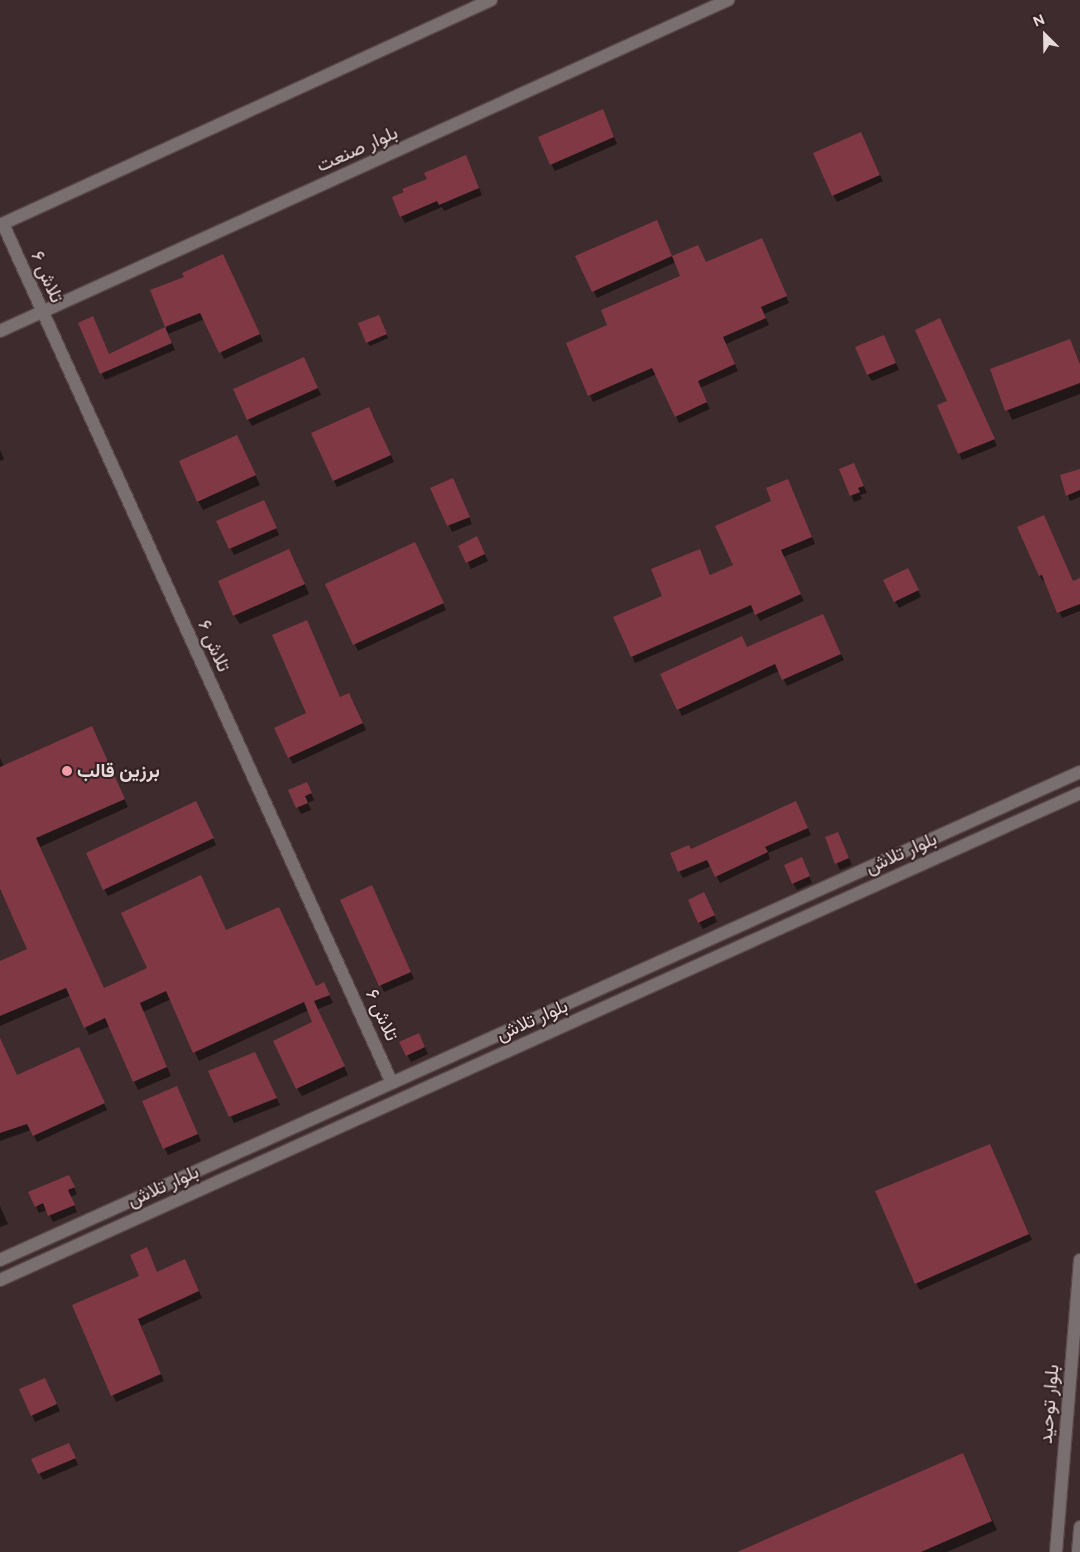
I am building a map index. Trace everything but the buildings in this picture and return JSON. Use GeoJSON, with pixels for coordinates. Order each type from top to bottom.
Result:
{"type":"FeatureCollection","features":[{"type":"Feature","properties":{"kind":"street"},"geometry":{"type":"LineString","coordinates":[[1,224],[491,0]]}},
{"type":"Feature","properties":{"kind":"street","name":"بلوار صنعت"},"geometry":{"type":"LineString","coordinates":[[0,331],[728,0]]}},
{"type":"Feature","properties":{"kind":"street","name":"تلاش ۶"},"geometry":{"type":"LineString","coordinates":[[1,224],[392,1083]]}},
{"type":"Feature","properties":{"kind":"street","name":"بلوار تلاش"},"geometry":{"type":"LineString","coordinates":[[0,1260],[602,990],[1080,772]]}},
{"type":"Feature","properties":{"kind":"street","name":"بلوار تلاش"},"geometry":{"type":"LineString","coordinates":[[0,1280],[1080,793]]}},
{"type":"Feature","properties":{"kind":"street"},"geometry":{"type":"LineString","coordinates":[[682,952],[689,969]]}},
{"type":"Feature","properties":{"kind":"street"},"geometry":{"type":"LineString","coordinates":[[602,990],[609,1006]]}},
{"type":"Feature","properties":{"kind":"street","name":"بلوار توحید"},"geometry":{"type":"LineString","coordinates":[[1056,1552],[1080,1260]]}},
{"type":"Feature","properties":{"kind":"street"},"geometry":{"type":"LineString","coordinates":[[1078,1552],[1080,1527]]}},
{"type":"Feature","properties":{"kind":"place","name":"برزین قالب"},"geometry":{"type":"Point","coordinates":[67,771]}}]}
